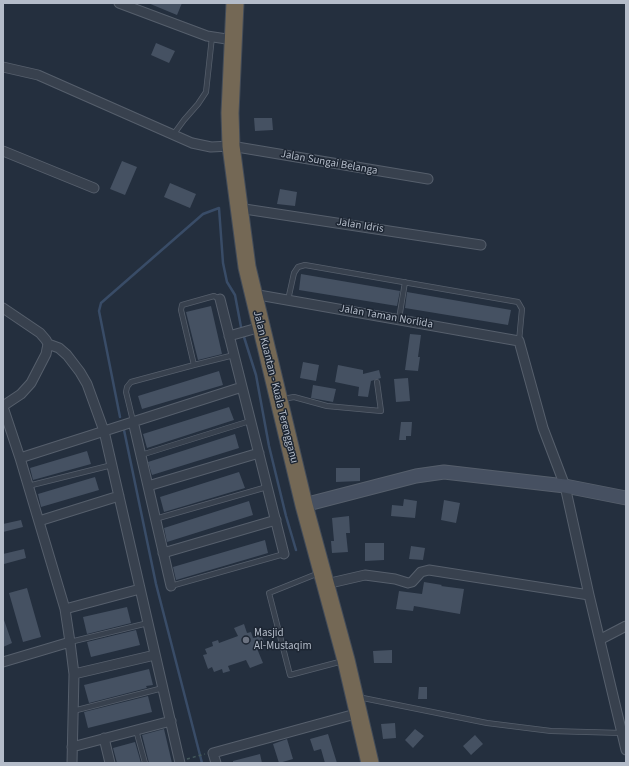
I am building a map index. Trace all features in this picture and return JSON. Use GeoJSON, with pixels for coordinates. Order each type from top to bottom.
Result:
{"type":"FeatureCollection","features":[{"type":"Feature","properties":{"kind":"highway","name":"Jalan Kuantan - Kuala Terengganu"},"geometry":{"type":"LineString","coordinates":[[235,3],[232,40],[230,113],[231,146],[238,208],[253,294],[304,504],[346,660],[370,763]]}},
{"type":"Feature","properties":{"kind":"street"},"geometry":{"type":"LineString","coordinates":[[119,3],[212,37],[232,40]]}},
{"type":"Feature","properties":{"kind":"street","name":"Jalan Sungai Belanga"},"geometry":{"type":"LineString","coordinates":[[3,67],[38,75],[192,144],[211,147],[231,146],[428,179]]}},
{"type":"Feature","properties":{"kind":"street"},"geometry":{"type":"LineString","coordinates":[[3,152],[94,188]]}},
{"type":"Feature","properties":{"kind":"street","name":"Jalan Idris"},"geometry":{"type":"LineString","coordinates":[[238,208],[481,245]]}},
{"type":"Feature","properties":{"kind":"street","name":"Jalan Taman Norlida"},"geometry":{"type":"LineString","coordinates":[[253,294],[519,340]]}},
{"type":"Feature","properties":{"kind":"street"},"geometry":{"type":"LineString","coordinates":[[220,299],[284,554]]}},
{"type":"Feature","properties":{"kind":"street"},"geometry":{"type":"LineString","coordinates":[[3,308],[40,333],[48,344],[59,348],[67,355],[80,372],[86,384],[104,431],[180,762]]}},
{"type":"Feature","properties":{"kind":"street"},"geometry":{"type":"LineString","coordinates":[[229,336],[261,327]]}},
{"type":"Feature","properties":{"kind":"street"},"geometry":{"type":"LineString","coordinates":[[519,340],[543,428],[565,486],[626,750]]}},
{"type":"Feature","properties":{"kind":"street"},"geometry":{"type":"LineString","coordinates":[[48,344],[46,354],[31,383],[21,394],[3,407],[20,458],[65,609],[74,674],[72,763]]}},
{"type":"Feature","properties":{"kind":"street"},"geometry":{"type":"LineString","coordinates":[[20,458],[242,386]]}},
{"type":"Feature","properties":{"kind":"street"},"geometry":{"type":"LineString","coordinates":[[133,421],[171,586]]}},
{"type":"Feature","properties":{"kind":"street"},"geometry":{"type":"LineString","coordinates":[[148,486],[259,453]]}},
{"type":"Feature","properties":{"kind":"street"},"geometry":{"type":"LineString","coordinates":[[304,504],[416,476],[444,472],[565,486],[626,498]]}},
{"type":"Feature","properties":{"kind":"street"},"geometry":{"type":"LineString","coordinates":[[39,521],[119,496]]}},
{"type":"Feature","properties":{"kind":"street"},"geometry":{"type":"LineString","coordinates":[[163,553],[276,520]]}},
{"type":"Feature","properties":{"kind":"street"},"geometry":{"type":"LineString","coordinates":[[324,578],[365,575],[395,579],[408,583],[412,582],[421,572],[429,570],[589,595]]}},
{"type":"Feature","properties":{"kind":"street"},"geometry":{"type":"LineString","coordinates":[[65,609],[140,589]]}},
{"type":"Feature","properties":{"kind":"street"},"geometry":{"type":"LineString","coordinates":[[601,639],[626,626]]}},
{"type":"Feature","properties":{"kind":"street"},"geometry":{"type":"LineString","coordinates":[[3,662],[70,642]]}},
{"type":"Feature","properties":{"kind":"street"},"geometry":{"type":"LineString","coordinates":[[74,674],[155,655]]}},
{"type":"Feature","properties":{"kind":"street"},"geometry":{"type":"LineString","coordinates":[[216,763],[213,753],[358,713]]}},
{"type":"Feature","properties":{"kind":"street"},"geometry":{"type":"LineString","coordinates":[[72,747],[171,721]]}},
{"type":"Feature","properties":{"kind":"street"},"geometry":{"type":"LineString","coordinates":[[104,738],[110,763]]}},
{"type":"Feature","properties":{"kind":"lane"},"geometry":{"type":"LineString","coordinates":[[173,135],[206,92],[212,37]]}},
{"type":"Feature","properties":{"kind":"lane"},"geometry":{"type":"LineString","coordinates":[[288,300],[294,273],[298,267],[305,265],[405,282],[518,302],[522,309],[519,340]]}},
{"type":"Feature","properties":{"kind":"lane"},"geometry":{"type":"LineString","coordinates":[[399,319],[405,282]]}},
{"type":"Feature","properties":{"kind":"lane"},"geometry":{"type":"LineString","coordinates":[[194,365],[180,310],[182,305],[214,296],[220,299]]}},
{"type":"Feature","properties":{"kind":"lane"},"geometry":{"type":"LineString","coordinates":[[133,421],[126,392],[127,387],[131,382],[234,355]]}},
{"type":"Feature","properties":{"kind":"lane"},"geometry":{"type":"LineString","coordinates":[[279,400],[294,397],[327,406],[381,410],[377,382]]}},
{"type":"Feature","properties":{"kind":"lane"},"geometry":{"type":"LineString","coordinates":[[141,455],[250,421]]}},
{"type":"Feature","properties":{"kind":"lane"},"geometry":{"type":"LineString","coordinates":[[28,486],[112,465]]}},
{"type":"Feature","properties":{"kind":"lane"},"geometry":{"type":"LineString","coordinates":[[155,519],[267,486]]}},
{"type":"Feature","properties":{"kind":"lane"},"geometry":{"type":"LineString","coordinates":[[171,586],[284,554]]}},
{"type":"Feature","properties":{"kind":"lane"},"geometry":{"type":"LineString","coordinates":[[324,578],[269,593],[290,674],[346,660]]}},
{"type":"Feature","properties":{"kind":"lane"},"geometry":{"type":"LineString","coordinates":[[70,642],[148,623]]}},
{"type":"Feature","properties":{"kind":"lane"},"geometry":{"type":"LineString","coordinates":[[73,711],[163,688]]}},
{"type":"Feature","properties":{"kind":"lane"},"geometry":{"type":"LineString","coordinates":[[354,696],[487,723],[552,731],[622,733]]}},
{"type":"Feature","properties":{"kind":"lane"},"geometry":{"type":"LineString","coordinates":[[136,730],[145,763]]}},
{"type":"Feature","properties":{"kind":"path"},"geometry":{"type":"LineString","coordinates":[[180,762],[213,753]]}},
{"type":"Feature","properties":{"kind":"building"},"geometry":{"type":"Polygon","coordinates":[[[148,3],[182,3],[177,15],[148,3]]]}},
{"type":"Feature","properties":{"kind":"building"},"geometry":{"type":"Polygon","coordinates":[[[156,43],[175,51],[169,63],[151,55],[156,43]]]}},
{"type":"Feature","properties":{"kind":"building"},"geometry":{"type":"Polygon","coordinates":[[[254,118],[272,118],[273,130],[255,131],[254,118]]]}},
{"type":"Feature","properties":{"kind":"building"},"geometry":{"type":"Polygon","coordinates":[[[122,161],[137,167],[125,195],[110,189],[122,161]]]}},
{"type":"Feature","properties":{"kind":"building"},"geometry":{"type":"Polygon","coordinates":[[[170,183],[196,194],[190,208],[164,197],[170,183]]]}},
{"type":"Feature","properties":{"kind":"building"},"geometry":{"type":"Polygon","coordinates":[[[280,189],[297,192],[295,206],[277,204],[280,189]]]}},
{"type":"Feature","properties":{"kind":"building"},"geometry":{"type":"Polygon","coordinates":[[[301,274],[400,291],[397,306],[299,290],[301,274]]]}},
{"type":"Feature","properties":{"kind":"building"},"geometry":{"type":"Polygon","coordinates":[[[407,292],[511,310],[508,325],[405,308],[407,292]]]}},
{"type":"Feature","properties":{"kind":"building"},"geometry":{"type":"Polygon","coordinates":[[[211,306],[222,354],[198,360],[186,312],[211,306]]]}},
{"type":"Feature","properties":{"kind":"building"},"geometry":{"type":"Polygon","coordinates":[[[410,334],[421,335],[418,371],[405,370],[410,334]]]}},
{"type":"Feature","properties":{"kind":"building"},"geometry":{"type":"Polygon","coordinates":[[[303,362],[319,365],[316,381],[300,378],[303,362]]]}},
{"type":"Feature","properties":{"kind":"building"},"geometry":{"type":"Polygon","coordinates":[[[338,365],[363,370],[363,374],[379,370],[381,378],[371,381],[368,397],[358,396],[359,387],[335,382],[338,365]]]}},
{"type":"Feature","properties":{"kind":"building"},"geometry":{"type":"Polygon","coordinates":[[[219,371],[223,385],[142,409],[138,396],[219,371]]]}},
{"type":"Feature","properties":{"kind":"building"},"geometry":{"type":"Polygon","coordinates":[[[408,378],[410,401],[396,402],[394,379],[408,378]]]}},
{"type":"Feature","properties":{"kind":"building"},"geometry":{"type":"Polygon","coordinates":[[[313,385],[336,389],[333,402],[311,398],[313,385]]]}},
{"type":"Feature","properties":{"kind":"building"},"geometry":{"type":"Polygon","coordinates":[[[229,407],[234,420],[147,448],[143,434],[229,407]]]}},
{"type":"Feature","properties":{"kind":"building"},"geometry":{"type":"Polygon","coordinates":[[[401,422],[412,422],[411,436],[406,436],[406,440],[399,440],[401,422]]]}},
{"type":"Feature","properties":{"kind":"building"},"geometry":{"type":"Polygon","coordinates":[[[235,434],[239,448],[152,475],[148,462],[235,434]]]}},
{"type":"Feature","properties":{"kind":"building"},"geometry":{"type":"Polygon","coordinates":[[[87,451],[91,464],[33,480],[30,468],[87,451]]]}},
{"type":"Feature","properties":{"kind":"building"},"geometry":{"type":"Polygon","coordinates":[[[336,468],[360,468],[360,481],[336,482],[336,468]]]}},
{"type":"Feature","properties":{"kind":"building"},"geometry":{"type":"Polygon","coordinates":[[[239,472],[245,488],[164,512],[160,497],[239,472]]]}},
{"type":"Feature","properties":{"kind":"building"},"geometry":{"type":"Polygon","coordinates":[[[95,477],[99,490],[41,507],[38,494],[95,477]]]}},
{"type":"Feature","properties":{"kind":"building"},"geometry":{"type":"Polygon","coordinates":[[[404,499],[417,501],[415,518],[391,516],[392,505],[403,506],[404,499]]]}},
{"type":"Feature","properties":{"kind":"building"},"geometry":{"type":"Polygon","coordinates":[[[444,500],[460,503],[456,523],[441,520],[444,500]]]}},
{"type":"Feature","properties":{"kind":"building"},"geometry":{"type":"Polygon","coordinates":[[[249,501],[253,515],[167,542],[164,528],[249,501]]]}},
{"type":"Feature","properties":{"kind":"building"},"geometry":{"type":"Polygon","coordinates":[[[349,516],[350,533],[346,533],[348,552],[332,553],[331,541],[334,541],[332,518],[349,516]]]}},
{"type":"Feature","properties":{"kind":"building"},"geometry":{"type":"Polygon","coordinates":[[[21,520],[23,527],[3,532],[3,524],[21,520]]]}},
{"type":"Feature","properties":{"kind":"building"},"geometry":{"type":"Polygon","coordinates":[[[265,540],[268,553],[176,580],[173,567],[265,540]]]}},
{"type":"Feature","properties":{"kind":"building"},"geometry":{"type":"Polygon","coordinates":[[[365,543],[384,543],[384,560],[365,561],[365,543]]]}},
{"type":"Feature","properties":{"kind":"building"},"geometry":{"type":"Polygon","coordinates":[[[411,546],[425,548],[423,560],[409,559],[411,546]]]}},
{"type":"Feature","properties":{"kind":"building"},"geometry":{"type":"Polygon","coordinates":[[[24,549],[26,558],[4,564],[3,554],[24,549]]]}},
{"type":"Feature","properties":{"kind":"building"},"geometry":{"type":"Polygon","coordinates":[[[424,582],[464,589],[460,614],[414,606],[413,611],[396,609],[399,591],[422,594],[424,582]]]}},
{"type":"Feature","properties":{"kind":"building"},"geometry":{"type":"Polygon","coordinates":[[[27,588],[41,637],[23,642],[9,593],[27,588]]]}},
{"type":"Feature","properties":{"kind":"building"},"geometry":{"type":"Polygon","coordinates":[[[127,607],[131,623],[87,634],[83,617],[127,607]]]}},
{"type":"Feature","properties":{"kind":"building"},"geometry":{"type":"Polygon","coordinates":[[[4,620],[12,643],[3,647],[3,621],[4,620]]]}},
{"type":"Feature","properties":{"kind":"building"},"geometry":{"type":"Polygon","coordinates":[[[244,624],[247,633],[251,632],[253,638],[261,635],[264,642],[256,646],[263,663],[250,668],[246,660],[228,666],[230,671],[223,673],[222,669],[214,672],[212,667],[208,669],[203,655],[207,654],[205,649],[213,646],[212,642],[218,640],[219,643],[238,636],[234,628],[244,624]]]}},
{"type":"Feature","properties":{"kind":"building"},"geometry":{"type":"Polygon","coordinates":[[[136,630],[140,645],[91,657],[87,642],[136,630]]]}},
{"type":"Feature","properties":{"kind":"building"},"geometry":{"type":"Polygon","coordinates":[[[392,650],[392,663],[374,663],[373,651],[392,650]]]}},
{"type":"Feature","properties":{"kind":"building"},"geometry":{"type":"Polygon","coordinates":[[[149,669],[153,685],[146,686],[147,688],[89,703],[84,685],[149,669]]]}},
{"type":"Feature","properties":{"kind":"building"},"geometry":{"type":"Polygon","coordinates":[[[419,687],[427,687],[427,699],[418,699],[419,687]]]}},
{"type":"Feature","properties":{"kind":"building"},"geometry":{"type":"Polygon","coordinates":[[[148,696],[152,712],[88,728],[84,712],[148,696]]]}},
{"type":"Feature","properties":{"kind":"building"},"geometry":{"type":"Polygon","coordinates":[[[395,723],[396,738],[383,739],[381,724],[395,723]]]}},
{"type":"Feature","properties":{"kind":"building"},"geometry":{"type":"Polygon","coordinates":[[[164,729],[172,763],[149,763],[142,735],[164,729]]]}},
{"type":"Feature","properties":{"kind":"building"},"geometry":{"type":"Polygon","coordinates":[[[415,729],[424,736],[413,748],[405,740],[415,729]]]}},
{"type":"Feature","properties":{"kind":"building"},"geometry":{"type":"Polygon","coordinates":[[[328,734],[337,763],[325,763],[321,749],[314,751],[310,739],[328,734]]]}},
{"type":"Feature","properties":{"kind":"building"},"geometry":{"type":"Polygon","coordinates":[[[475,735],[483,744],[471,755],[463,746],[475,735]]]}},
{"type":"Feature","properties":{"kind":"building"},"geometry":{"type":"Polygon","coordinates":[[[287,739],[293,759],[279,763],[273,744],[287,739]]]}},
{"type":"Feature","properties":{"kind":"building"},"geometry":{"type":"Polygon","coordinates":[[[135,742],[141,763],[117,763],[113,748],[135,742]]]}},
{"type":"Feature","properties":{"kind":"building"},"geometry":{"type":"Polygon","coordinates":[[[260,754],[262,763],[233,763],[233,761],[260,754]]]}},
{"type":"Feature","properties":{"kind":"waterway"},"geometry":{"type":"LineString","coordinates":[[120,417],[99,311],[101,303],[203,214],[219,208],[223,263],[227,282],[235,295],[241,327]]}},
{"type":"Feature","properties":{"kind":"waterway"},"geometry":{"type":"LineString","coordinates":[[244,337],[256,375],[269,446],[296,550]]}},
{"type":"Feature","properties":{"kind":"waterway"},"geometry":{"type":"LineString","coordinates":[[124,430],[156,584],[202,763]]}},
{"type":"Feature","properties":{"kind":"place","name":"Masjid Al-Mustaqim"},"geometry":{"type":"Point","coordinates":[246,640]}}]}
